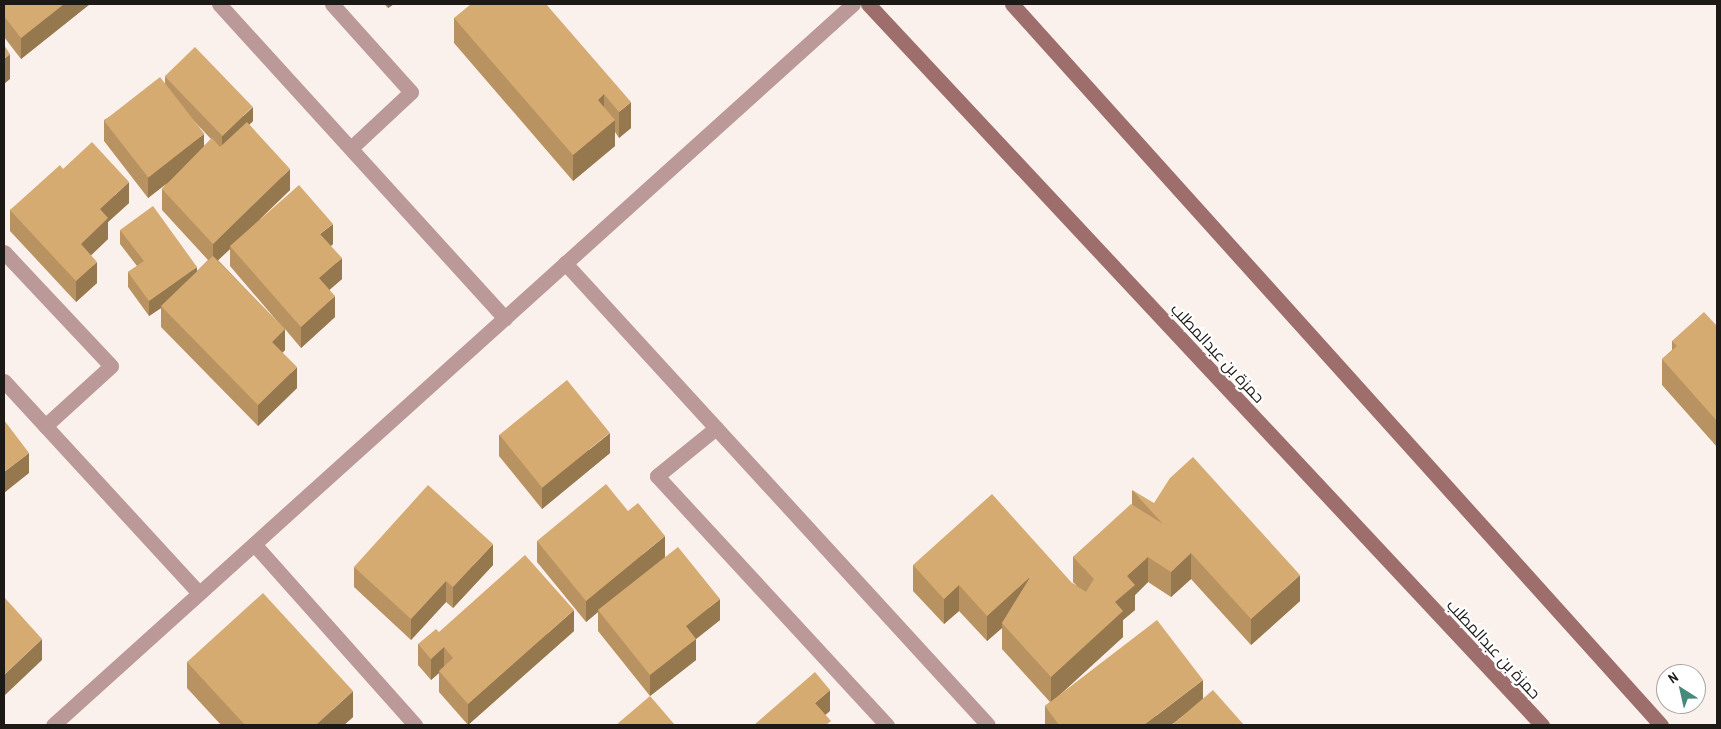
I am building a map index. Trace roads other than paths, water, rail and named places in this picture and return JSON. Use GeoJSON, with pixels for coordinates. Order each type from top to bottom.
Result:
{"type":"FeatureCollection","features":[{"type":"Feature","properties":{"kind":"street"},"geometry":{"type":"LineString","coordinates":[[219,4],[505,318]]}},
{"type":"Feature","properties":{"kind":"street"},"geometry":{"type":"LineString","coordinates":[[332,4],[411,92],[350,148]]}},
{"type":"Feature","properties":{"kind":"street"},"geometry":{"type":"LineString","coordinates":[[53,725],[853,4]]}},
{"type":"Feature","properties":{"kind":"street","name":"حمزة بن عبدالمطلب"},"geometry":{"type":"LineString","coordinates":[[868,4],[1542,725]]}},
{"type":"Feature","properties":{"kind":"street"},"geometry":{"type":"LineString","coordinates":[[1012,4],[1661,725]]}},
{"type":"Feature","properties":{"kind":"street"},"geometry":{"type":"LineString","coordinates":[[4,252],[111,366],[45,426]]}},
{"type":"Feature","properties":{"kind":"street"},"geometry":{"type":"LineString","coordinates":[[565,263],[988,725]]}},
{"type":"Feature","properties":{"kind":"street"},"geometry":{"type":"LineString","coordinates":[[4,381],[199,593]]}},
{"type":"Feature","properties":{"kind":"street"},"geometry":{"type":"LineString","coordinates":[[716,428],[657,476],[887,725]]}},
{"type":"Feature","properties":{"kind":"street"},"geometry":{"type":"LineString","coordinates":[[254,544],[411,724]]}}]}
